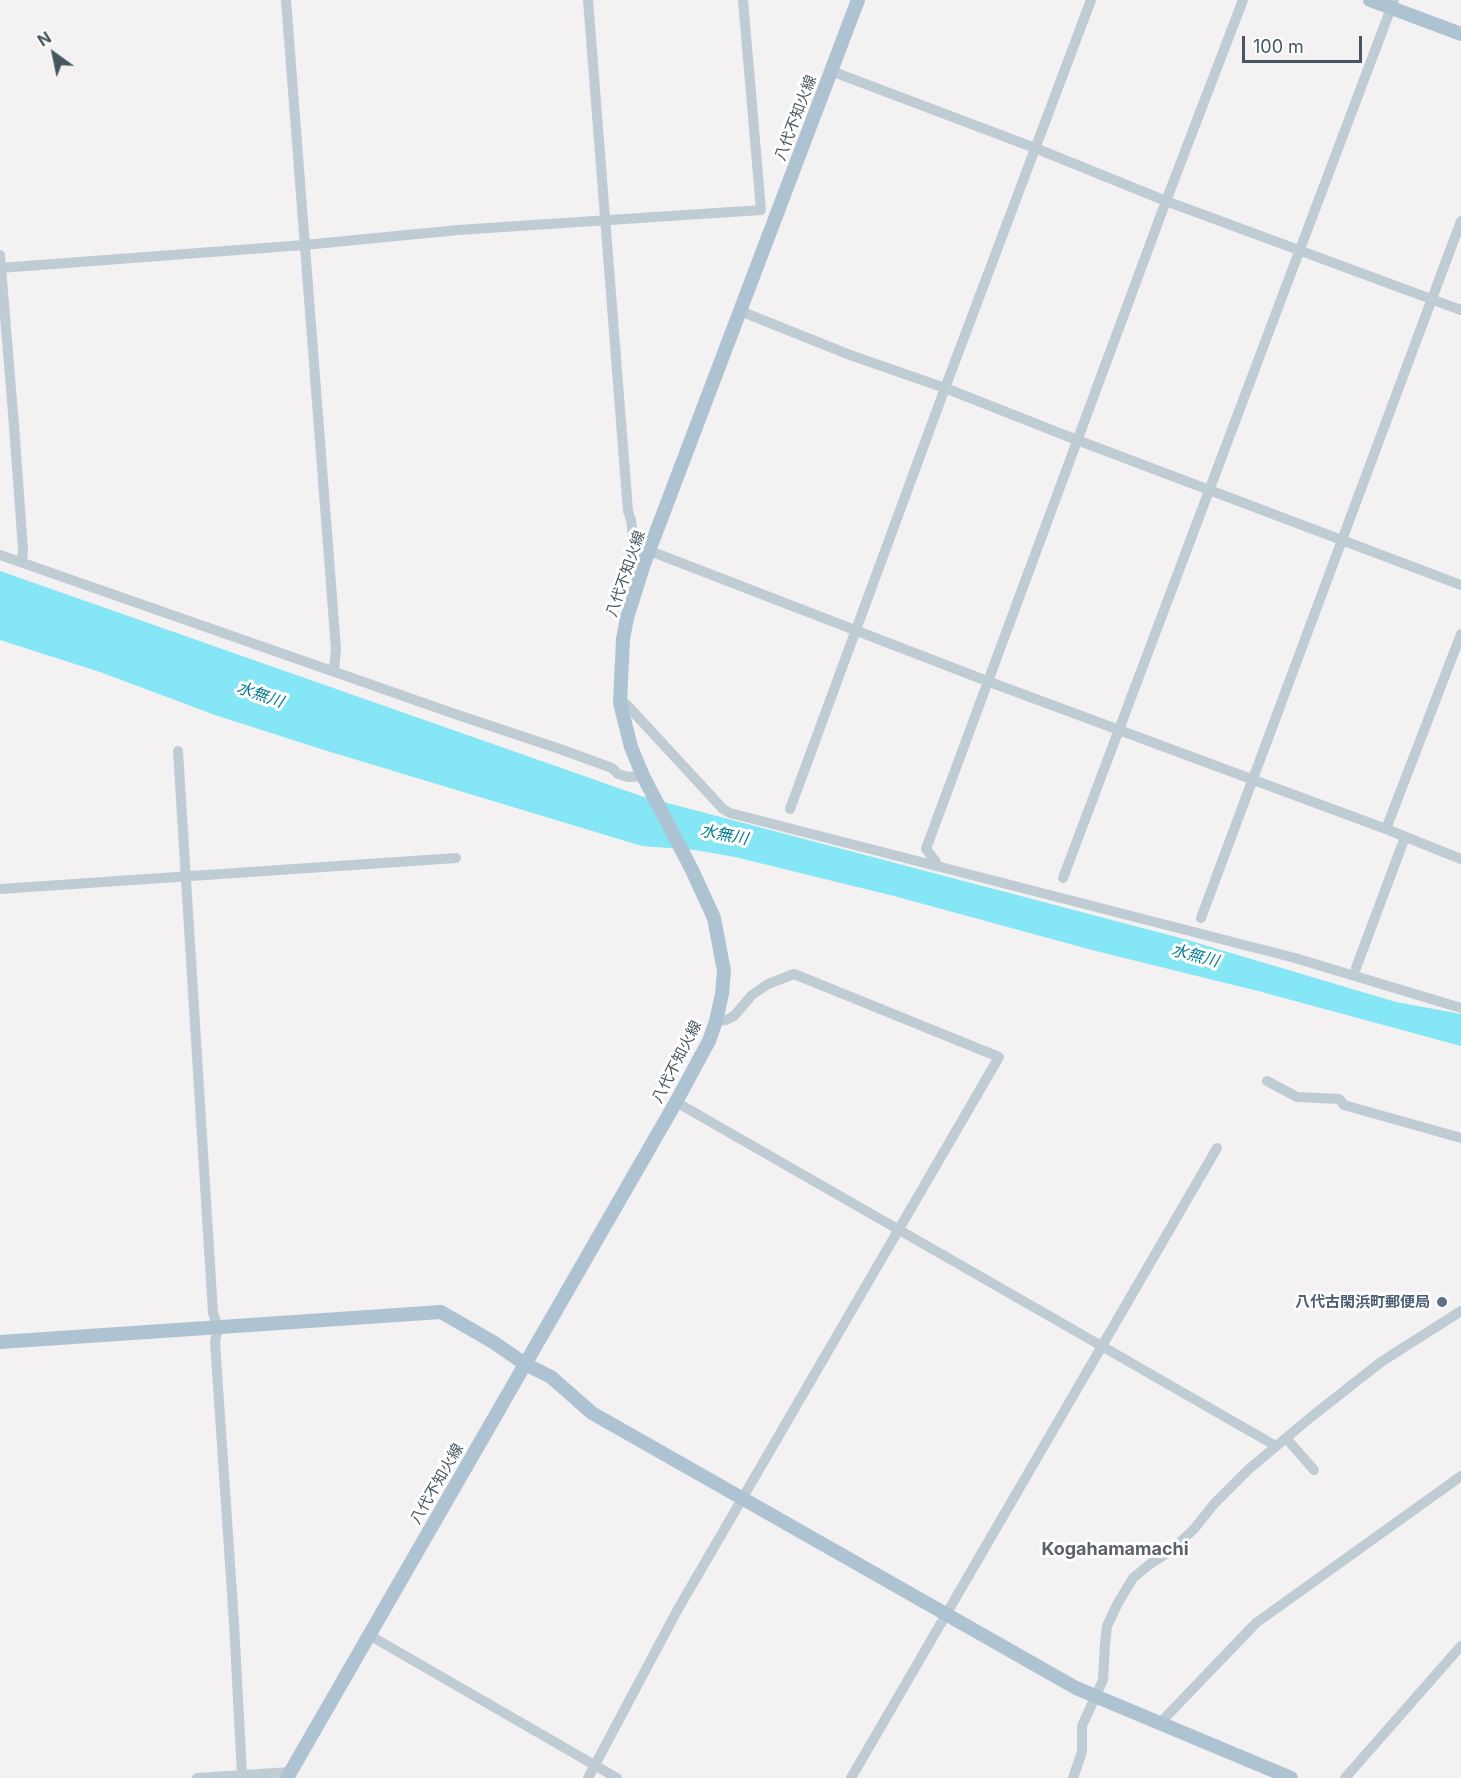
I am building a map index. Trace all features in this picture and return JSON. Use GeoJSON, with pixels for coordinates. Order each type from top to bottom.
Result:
{"type":"FeatureCollection","features":[{"type":"Feature","properties":{"kind":"main road","name":"八代不知火線"},"geometry":{"type":"LineString","coordinates":[[289,1775],[676,1102],[709,1041],[716,1021],[724,971],[714,918],[631,747],[620,704],[621,659],[627,618],[647,557],[858,0]]}},
{"type":"Feature","properties":{"kind":"main road"},"geometry":{"type":"LineString","coordinates":[[1370,0],[1393,4],[1461,34]]}},
{"type":"Feature","properties":{"kind":"main road"},"geometry":{"type":"LineString","coordinates":[[0,1342],[441,1312],[525,1364],[551,1377],[592,1413],[1076,1688],[1292,1778]]}},
{"type":"Feature","properties":{"kind":"street"},"geometry":{"type":"LineString","coordinates":[[286,0],[336,649],[334,671]]}},
{"type":"Feature","properties":{"kind":"street"},"geometry":{"type":"LineString","coordinates":[[588,0],[628,511],[634,552],[856,630],[1461,859]]}},
{"type":"Feature","properties":{"kind":"street"},"geometry":{"type":"LineString","coordinates":[[1,268],[304,245],[458,230],[761,210],[743,0]]}},
{"type":"Feature","properties":{"kind":"street"},"geometry":{"type":"LineString","coordinates":[[790,810],[1091,0]]}},
{"type":"Feature","properties":{"kind":"street"},"geometry":{"type":"LineString","coordinates":[[936,865],[926,849],[927,846],[1166,201],[1243,0]]}},
{"type":"Feature","properties":{"kind":"street"},"geometry":{"type":"LineString","coordinates":[[1064,878],[1393,4]]}},
{"type":"Feature","properties":{"kind":"street"},"geometry":{"type":"LineString","coordinates":[[831,71],[1035,148],[1166,201],[1461,310]]}},
{"type":"Feature","properties":{"kind":"street"},"geometry":{"type":"LineString","coordinates":[[1201,918],[1461,221]]}},
{"type":"Feature","properties":{"kind":"street"},"geometry":{"type":"LineString","coordinates":[[0,255],[23,549],[22,562]]}},
{"type":"Feature","properties":{"kind":"street"},"geometry":{"type":"LineString","coordinates":[[740,311],[850,355],[945,388],[1461,585]]}},
{"type":"Feature","properties":{"kind":"street"},"geometry":{"type":"LineString","coordinates":[[0,555],[560,748],[612,768],[618,774],[645,779]]}},
{"type":"Feature","properties":{"kind":"street"},"geometry":{"type":"LineString","coordinates":[[1386,829],[1461,634]]}},
{"type":"Feature","properties":{"kind":"street"},"geometry":{"type":"LineString","coordinates":[[620,704],[626,704],[723,809],[730,813],[1295,958],[1461,1008]]}},
{"type":"Feature","properties":{"kind":"street"},"geometry":{"type":"LineString","coordinates":[[178,751],[213,1313],[218,1327],[215,1341],[242,1775]]}},
{"type":"Feature","properties":{"kind":"street"},"geometry":{"type":"LineString","coordinates":[[1356,968],[1405,837]]}},
{"type":"Feature","properties":{"kind":"street"},"geometry":{"type":"LineString","coordinates":[[0,889],[456,858]]}},
{"type":"Feature","properties":{"kind":"street"},"geometry":{"type":"LineString","coordinates":[[588,1778],[678,1609],[999,1057],[794,974],[768,984],[752,995],[734,1016],[716,1021]]}},
{"type":"Feature","properties":{"kind":"street"},"geometry":{"type":"LineString","coordinates":[[1267,1081],[1297,1097],[1339,1099],[1344,1105],[1461,1138]]}},
{"type":"Feature","properties":{"kind":"street"},"geometry":{"type":"LineString","coordinates":[[676,1102],[1276,1446]]}},
{"type":"Feature","properties":{"kind":"street"},"geometry":{"type":"LineString","coordinates":[[850,1778],[1216,1148]]}},
{"type":"Feature","properties":{"kind":"street"},"geometry":{"type":"LineString","coordinates":[[1073,1778],[1082,1752],[1082,1726],[1103,1680],[1107,1626],[1133,1578],[1172,1550],[1249,1469],[1276,1446],[1381,1362],[1461,1311]]}},
{"type":"Feature","properties":{"kind":"street"},"geometry":{"type":"LineString","coordinates":[[1286,1438],[1314,1470]]}},
{"type":"Feature","properties":{"kind":"street"},"geometry":{"type":"LineString","coordinates":[[1160,1723],[1256,1623],[1461,1476]]}},
{"type":"Feature","properties":{"kind":"street"},"geometry":{"type":"LineString","coordinates":[[369,1635],[616,1778]]}},
{"type":"Feature","properties":{"kind":"street"},"geometry":{"type":"LineString","coordinates":[[1345,1778],[1461,1646]]}},
{"type":"Feature","properties":{"kind":"street"},"geometry":{"type":"LineString","coordinates":[[197,1778],[289,1775]]}},
{"type":"Feature","properties":{"kind":"water","name":"水無川"},"geometry":{"type":"Polygon","coordinates":[[[0,571],[641,796],[1184,939],[1396,1002],[1461,1014],[1461,1046],[894,896],[735,857],[695,850],[642,846],[215,715],[100,672],[0,640],[0,571]]]}},
{"type":"Feature","properties":{"kind":"place","name":"八代古閑浜町郵便局"},"geometry":{"type":"Point","coordinates":[1442,1302]}},
{"type":"Feature","properties":{"kind":"district","name":"Kogahamamachi"},"geometry":{"type":"Point","coordinates":[1115,1550]}}]}
